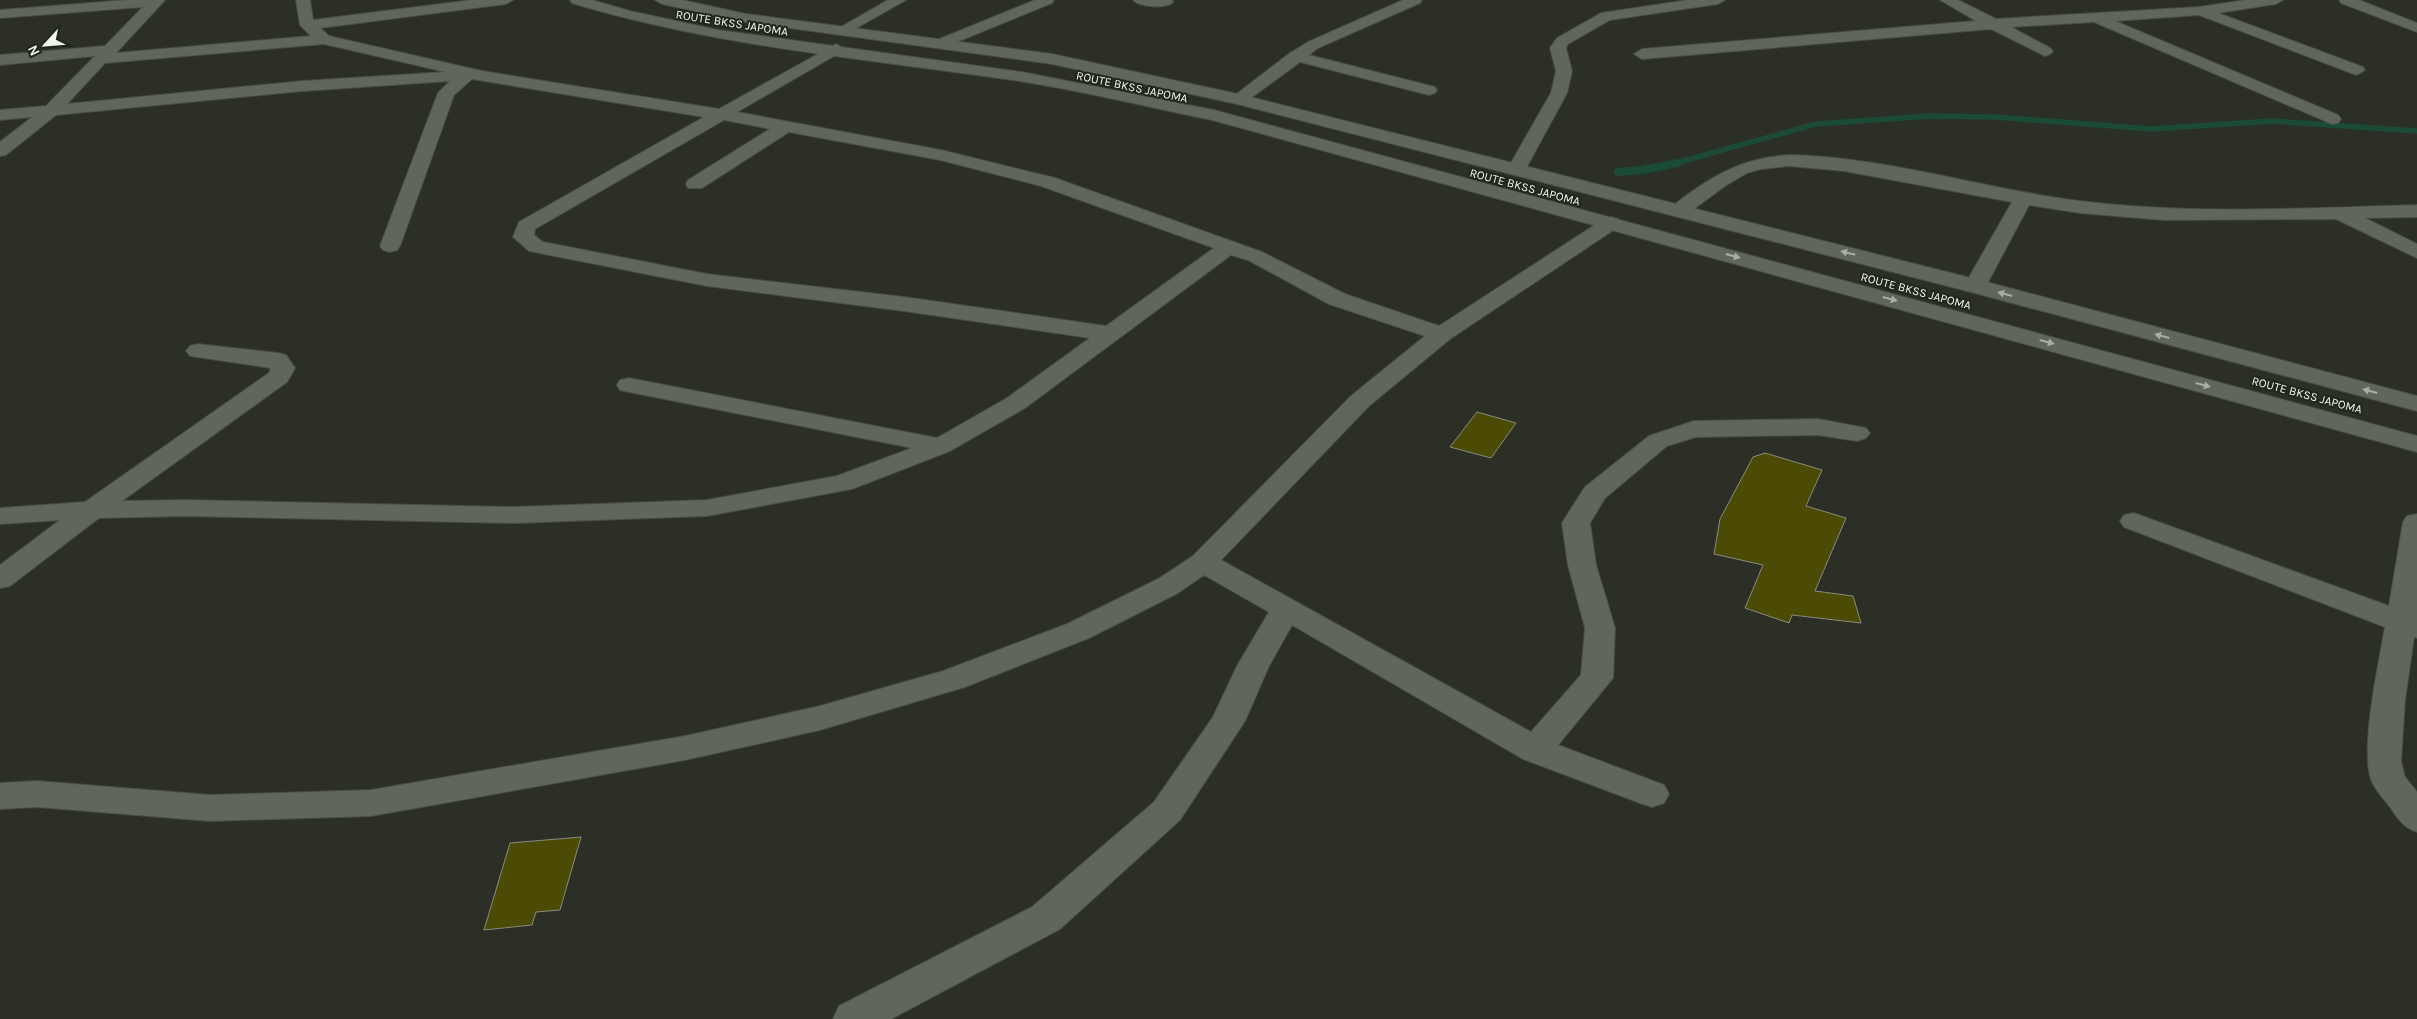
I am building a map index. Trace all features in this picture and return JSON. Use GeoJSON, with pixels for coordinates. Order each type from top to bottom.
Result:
{"type":"FeatureCollection","features":[{"type":"Feature","properties":{"kind":"street"},"geometry":{"type":"LineString","coordinates":[[303,0],[307,25],[324,39]]}},
{"type":"Feature","properties":{"kind":"street"},"geometry":{"type":"LineString","coordinates":[[307,25],[506,0]]}},
{"type":"Feature","properties":{"kind":"street"},"geometry":{"type":"LineString","coordinates":[[577,0],[627,15],[718,34],[942,43],[1052,59],[1238,98],[1975,286],[2417,404]]}},
{"type":"Feature","properties":{"kind":"street","name":"ROUTE BKSS JAPOMA"},"geometry":{"type":"LineString","coordinates":[[622,0],[654,10],[720,23],[990,60],[1145,88],[1233,108],[2350,407]]}},
{"type":"Feature","properties":{"kind":"street"},"geometry":{"type":"LineString","coordinates":[[662,0],[839,40],[1214,115],[1611,222],[2417,444]]}},
{"type":"Feature","properties":{"kind":"street"},"geometry":{"type":"LineString","coordinates":[[899,0],[724,115],[526,226],[523,237],[536,247],[707,280],[904,304],[1110,334]]}},
{"type":"Feature","properties":{"kind":"street"},"geometry":{"type":"LineString","coordinates":[[942,43],[1048,0]]}},
{"type":"Feature","properties":{"kind":"street"},"geometry":{"type":"LineString","coordinates":[[1140,0],[1166,2]]}},
{"type":"Feature","properties":{"kind":"street"},"geometry":{"type":"LineString","coordinates":[[1238,98],[1313,45],[1415,0]]}},
{"type":"Feature","properties":{"kind":"street"},"geometry":{"type":"LineString","coordinates":[[1516,168],[1560,93],[1564,71],[1558,48],[1562,41],[1606,16],[1718,0]]}},
{"type":"Feature","properties":{"kind":"street"},"geometry":{"type":"LineString","coordinates":[[1947,0],[2045,51]]}},
{"type":"Feature","properties":{"kind":"street"},"geometry":{"type":"LineString","coordinates":[[1642,54],[1994,24],[2199,11],[2276,0]]}},
{"type":"Feature","properties":{"kind":"street"},"geometry":{"type":"LineString","coordinates":[[2346,0],[2417,28]]}},
{"type":"Feature","properties":{"kind":"street"},"geometry":{"type":"LineString","coordinates":[[0,14],[157,1]]}},
{"type":"Feature","properties":{"kind":"street"},"geometry":{"type":"LineString","coordinates":[[0,151],[50,111],[157,1]]}},
{"type":"Feature","properties":{"kind":"street"},"geometry":{"type":"LineString","coordinates":[[863,2],[886,9]]}},
{"type":"Feature","properties":{"kind":"street"},"geometry":{"type":"LineString","coordinates":[[2199,11],[2357,70]]}},
{"type":"Feature","properties":{"kind":"street"},"geometry":{"type":"LineString","coordinates":[[2095,18],[2332,119]]}},
{"type":"Feature","properties":{"kind":"street"},"geometry":{"type":"LineString","coordinates":[[0,60],[324,39],[474,76],[724,115],[941,155],[1048,182],[1227,248],[1255,256],[1337,299],[1442,334]]}},
{"type":"Feature","properties":{"kind":"street"},"geometry":{"type":"LineString","coordinates":[[1295,56],[1429,90]]}},
{"type":"Feature","properties":{"kind":"street"},"geometry":{"type":"LineString","coordinates":[[0,115],[303,86],[474,76]]}},
{"type":"Feature","properties":{"kind":"street"},"geometry":{"type":"LineString","coordinates":[[390,246],[446,94],[474,76]]}},
{"type":"Feature","properties":{"kind":"street"},"geometry":{"type":"LineString","coordinates":[[695,184],[785,127]]}},
{"type":"Feature","properties":{"kind":"street"},"geometry":{"type":"LineString","coordinates":[[1680,210],[1712,186],[1738,172],[1759,163],[1780,161],[1829,163],[2078,207],[2148,215],[2237,216],[2417,211]]}},
{"type":"Feature","properties":{"kind":"street"},"geometry":{"type":"LineString","coordinates":[[1975,286],[2024,197]]}},
{"type":"Feature","properties":{"kind":"street"},"geometry":{"type":"LineString","coordinates":[[2338,212],[2417,252]]}},
{"type":"Feature","properties":{"kind":"street"},"geometry":{"type":"LineString","coordinates":[[0,796],[37,794],[210,808],[371,803],[685,748],[820,718],[954,679],[1078,631],[1168,586],[1203,562],[1360,401],[1442,334],[1611,222]]}},
{"type":"Feature","properties":{"kind":"street"},"geometry":{"type":"LineString","coordinates":[[0,516],[92,510],[185,508],[514,515],[708,508],[843,483],[941,446],[1016,404],[1227,248]]}},
{"type":"Feature","properties":{"kind":"street"},"geometry":{"type":"LineString","coordinates":[[0,579],[92,510],[279,377],[283,368],[278,360],[198,351]]}},
{"type":"Feature","properties":{"kind":"street"},"geometry":{"type":"LineString","coordinates":[[629,385],[941,446]]}},
{"type":"Feature","properties":{"kind":"street"},"geometry":{"type":"LineString","coordinates":[[1535,750],[1597,678],[1600,628],[1582,565],[1576,523],[1595,493],[1658,442],[1694,429],[1818,427],[1857,433]]}},
{"type":"Feature","properties":{"kind":"street"},"geometry":{"type":"LineString","coordinates":[[2134,521],[2408,625]]}},
{"type":"Feature","properties":{"kind":"street"},"geometry":{"type":"LineString","coordinates":[[2417,522],[2408,625],[2389,700],[2384,762],[2389,781],[2417,818]]}},
{"type":"Feature","properties":{"kind":"street"},"geometry":{"type":"LineString","coordinates":[[1203,562],[1535,750],[1652,794]]}},
{"type":"Feature","properties":{"kind":"street"},"geometry":{"type":"LineString","coordinates":[[853,1019],[1046,918],[1167,811],[1228,721],[1253,666],[1286,609]]}},
{"type":"Feature","properties":{"kind":"building"},"geometry":{"type":"Polygon","coordinates":[[[1477,412],[1516,423],[1491,458],[1450,447],[1477,412]]]}},
{"type":"Feature","properties":{"kind":"building"},"geometry":{"type":"Polygon","coordinates":[[[1765,453],[1822,470],[1806,506],[1846,518],[1815,591],[1853,596],[1861,623],[1792,615],[1789,623],[1745,608],[1763,565],[1714,554],[1720,519],[1753,457],[1765,453]]]}},
{"type":"Feature","properties":{"kind":"building"},"geometry":{"type":"Polygon","coordinates":[[[581,837],[560,910],[536,912],[532,925],[484,930],[510,843],[581,837]]]}},
{"type":"Feature","properties":{"kind":"waterway"},"geometry":{"type":"LineString","coordinates":[[1672,164],[1816,124],[1931,116],[1995,117],[2151,129],[2272,121],[2417,131]]}},
{"type":"Feature","properties":{"kind":"waterway"},"geometry":{"type":"LineString","coordinates":[[1618,172],[1643,170],[1678,163]]}}]}
